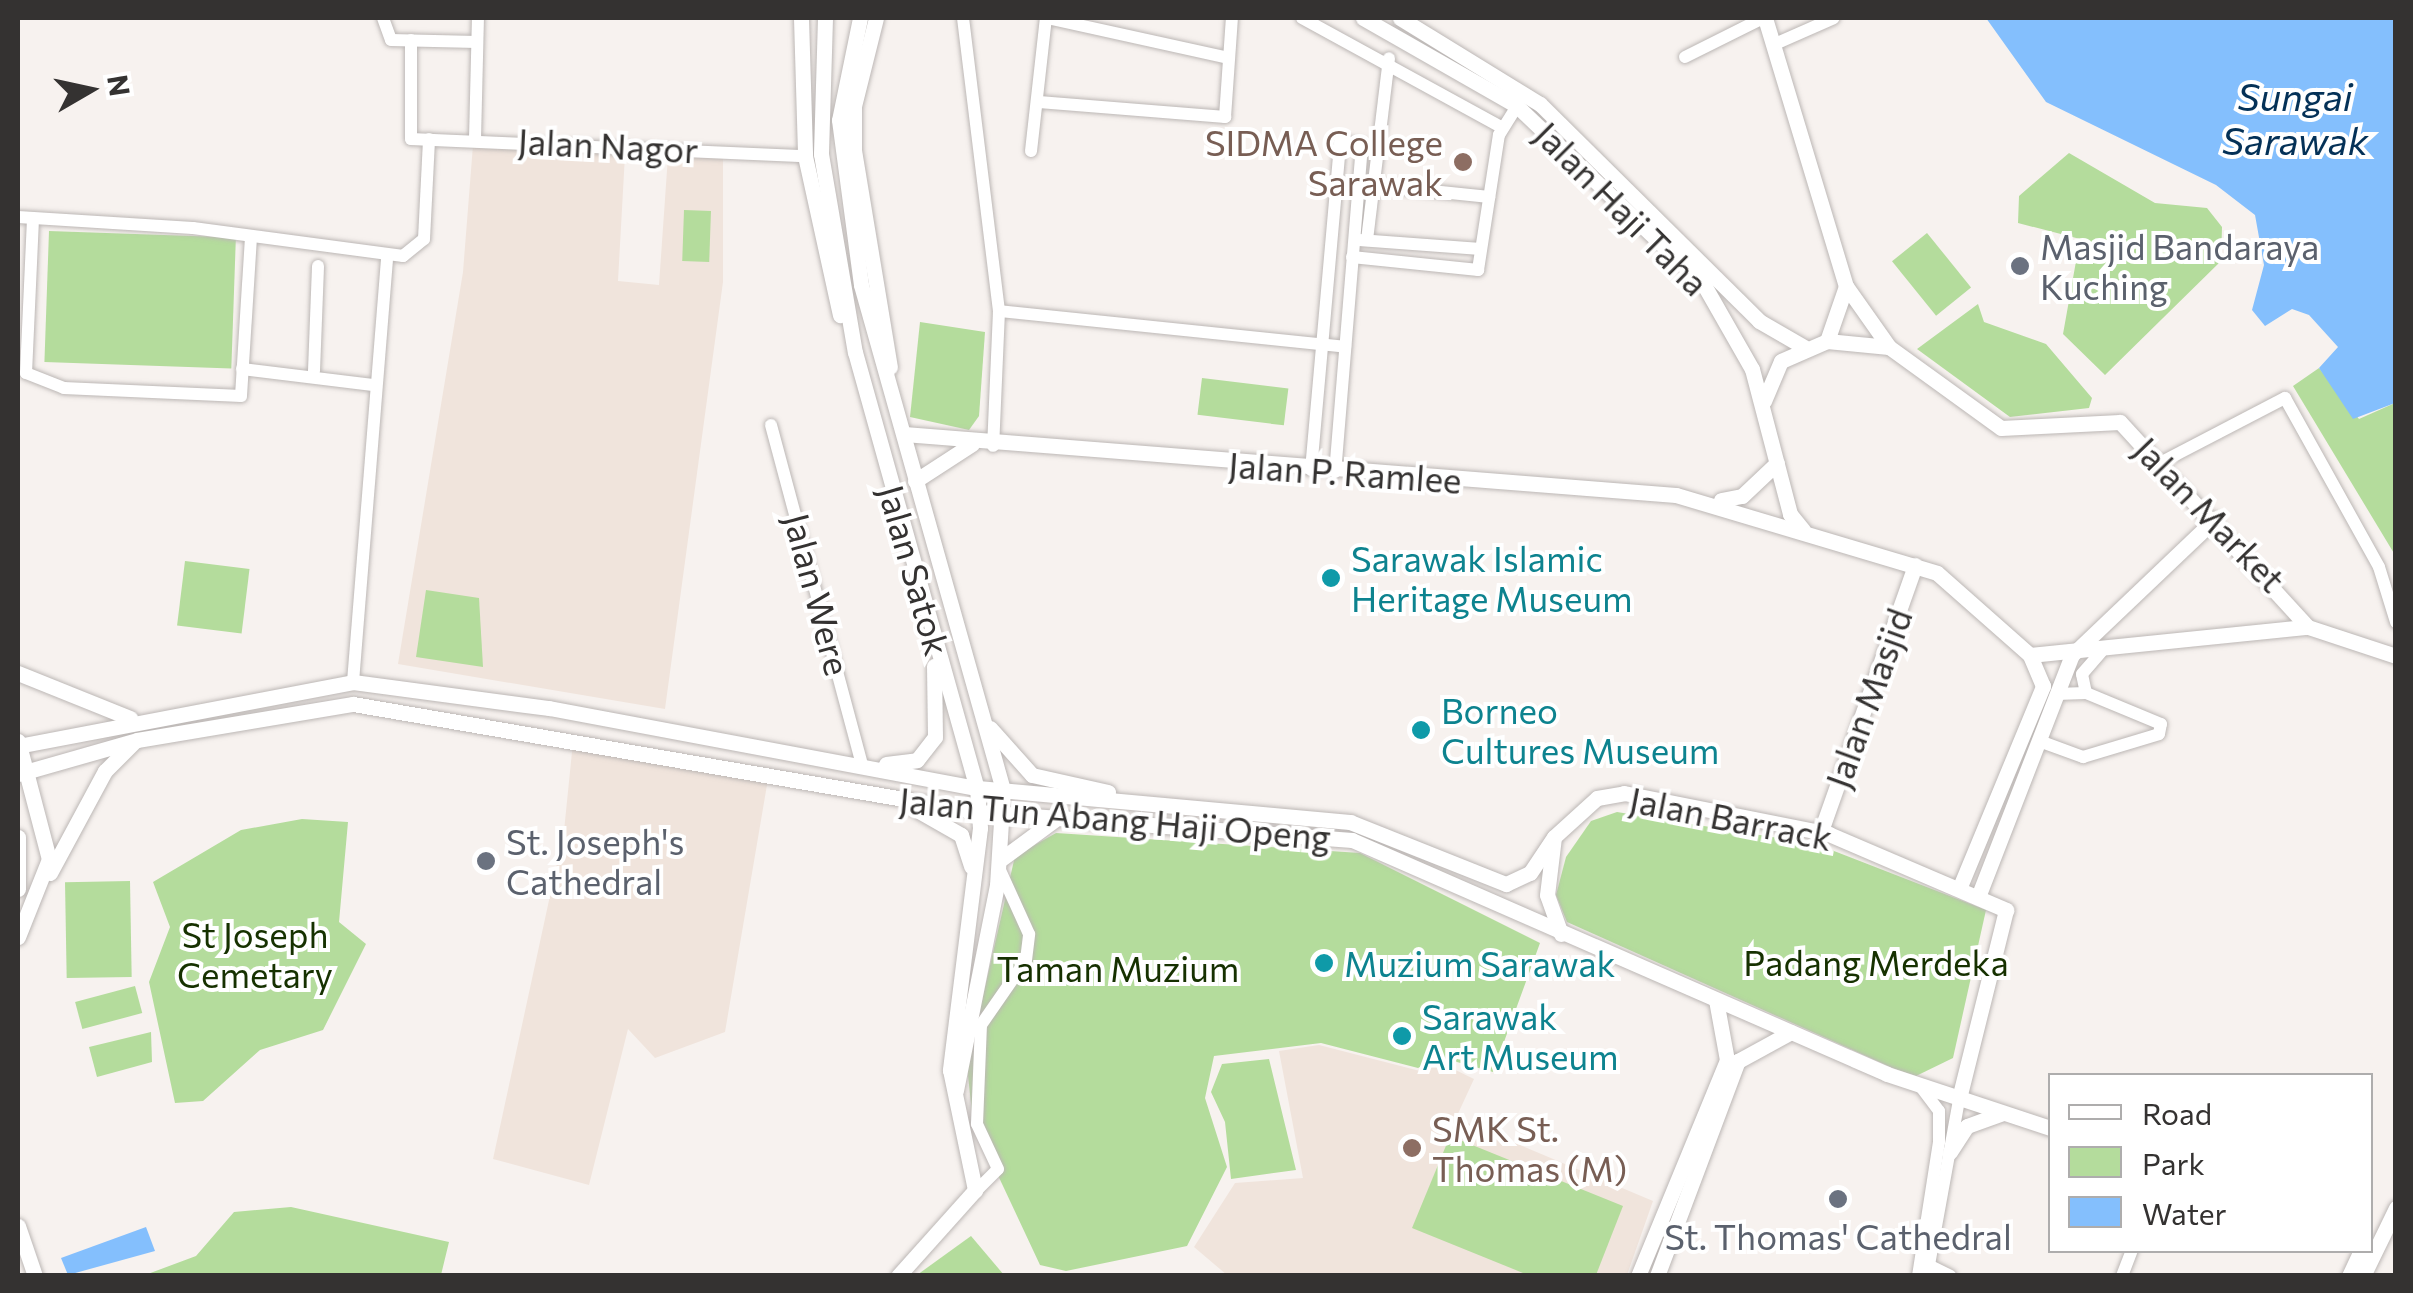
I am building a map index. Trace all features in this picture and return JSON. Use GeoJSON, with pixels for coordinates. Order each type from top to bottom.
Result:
{"type":"FeatureCollection","features":[{"type":"Feature","properties":{"kind":"main road","name":"Jalan Satok"},"geometry":{"type":"LineString","coordinates":[[801,18],[805,156],[819,245],[855,352],[977,788],[974,880],[952,1051],[956,1091]]}},
{"type":"Feature","properties":{"kind":"main road","name":"Jalan Satok"},"geometry":{"type":"LineString","coordinates":[[825,18],[821,154],[855,352]]}},
{"type":"Feature","properties":{"kind":"main road","name":"Jalan Satok"},"geometry":{"type":"LineString","coordinates":[[860,18],[839,120],[852,236],[914,482],[1003,790],[1000,864],[956,1091]]}},
{"type":"Feature","properties":{"kind":"main road","name":"Jalan Satok"},"geometry":{"type":"LineString","coordinates":[[876,18],[854,106],[856,186],[908,456]]}},
{"type":"Feature","properties":{"kind":"main road","name":"Jalan Haji Taha"},"geometry":{"type":"LineString","coordinates":[[1363,18],[1518,106],[1704,286],[1764,410],[1790,514],[1806,533]]}},
{"type":"Feature","properties":{"kind":"main road","name":"Jalan Haji Taha"},"geometry":{"type":"LineString","coordinates":[[1400,18],[1540,104],[1760,321],[1804,347]]}},
{"type":"Feature","properties":{"kind":"main road"},"geometry":{"type":"LineString","coordinates":[[1764,18],[1776,44],[1846,286],[1888,347]]}},
{"type":"Feature","properties":{"kind":"main road"},"geometry":{"type":"LineString","coordinates":[[1764,410],[1765,382],[1804,347],[1826,340],[1846,286]]}},
{"type":"Feature","properties":{"kind":"main road","name":"Jalan Market"},"geometry":{"type":"LineString","coordinates":[[1826,340],[1888,347],[2001,428],[2120,422],[2292,601],[2308,627]]}},
{"type":"Feature","properties":{"kind":"main road","name":"Jalan P. Ramlee"},"geometry":{"type":"LineString","coordinates":[[904,434],[993,446],[1716,501],[1915,565],[1964,591],[2030,656]]}},
{"type":"Feature","properties":{"kind":"main road"},"geometry":{"type":"LineString","coordinates":[[914,482],[972,444]]}},
{"type":"Feature","properties":{"kind":"main road"},"geometry":{"type":"LineString","coordinates":[[1716,501],[1742,496],[1777,463]]}},
{"type":"Feature","properties":{"kind":"main road"},"geometry":{"type":"LineString","coordinates":[[1978,897],[2063,694],[2072,655],[2089,630],[2215,519]]}},
{"type":"Feature","properties":{"kind":"main road","name":"Jalan Masjid"},"geometry":{"type":"LineString","coordinates":[[1821,831],[1915,565]]}},
{"type":"Feature","properties":{"kind":"main road"},"geometry":{"type":"LineString","coordinates":[[2267,632],[2292,601]]}},
{"type":"Feature","properties":{"kind":"main road"},"geometry":{"type":"LineString","coordinates":[[862,764],[917,760],[935,737],[930,627]]}},
{"type":"Feature","properties":{"kind":"main road"},"geometry":{"type":"LineString","coordinates":[[1959,889],[2043,686],[2030,656],[2072,655],[2308,627],[2396,656]]}},
{"type":"Feature","properties":{"kind":"main road"},"geometry":{"type":"LineString","coordinates":[[2089,630],[2100,652]]}},
{"type":"Feature","properties":{"kind":"main road"},"geometry":{"type":"LineString","coordinates":[[18,673],[132,719]]}},
{"type":"Feature","properties":{"kind":"main road","name":"Jalan Tun Abang Haji Openg"},"geometry":{"type":"LineString","coordinates":[[18,744],[132,719],[353,682],[862,764],[977,788],[1377,827],[1506,884],[1530,873],[1554,837]]}},
{"type":"Feature","properties":{"kind":"main road","name":"Jalan Tun Abang Haji Openg"},"geometry":{"type":"LineString","coordinates":[[23,772],[137,740],[354,704],[979,812],[1374,845],[1562,934],[1791,1032],[1918,1084],[2048,1127]]}},
{"type":"Feature","properties":{"kind":"main road"},"geometry":{"type":"LineString","coordinates":[[978,707],[1013,763],[1032,774],[1166,805]]}},
{"type":"Feature","properties":{"kind":"main road"},"geometry":{"type":"LineString","coordinates":[[18,937],[105,771],[137,740]]}},
{"type":"Feature","properties":{"kind":"main road"},"geometry":{"type":"LineString","coordinates":[[18,744],[49,859],[43,889]]}},
{"type":"Feature","properties":{"kind":"main road","name":"Jalan Barrack"},"geometry":{"type":"LineString","coordinates":[[1554,837],[1575,810],[1624,793],[1821,831],[1978,897],[2007,915],[1960,1095]]}},
{"type":"Feature","properties":{"kind":"main road"},"geometry":{"type":"LineString","coordinates":[[896,800],[960,834],[974,880]]}},
{"type":"Feature","properties":{"kind":"main road"},"geometry":{"type":"LineString","coordinates":[[1000,864],[1026,832],[1060,816]]}},
{"type":"Feature","properties":{"kind":"main road"},"geometry":{"type":"LineString","coordinates":[[18,837],[18,889]]}},
{"type":"Feature","properties":{"kind":"main road"},"geometry":{"type":"LineString","coordinates":[[1554,837],[1547,895],[1562,934]]}},
{"type":"Feature","properties":{"kind":"main road"},"geometry":{"type":"LineString","coordinates":[[1638,1276],[1727,1060],[1716,1000]]}},
{"type":"Feature","properties":{"kind":"main road"},"geometry":{"type":"LineString","coordinates":[[1656,1276],[1738,1061],[1791,1032]]}},
{"type":"Feature","properties":{"kind":"main road"},"geometry":{"type":"LineString","coordinates":[[898,1276],[973,1194],[956,1091]]}},
{"type":"Feature","properties":{"kind":"main road"},"geometry":{"type":"LineString","coordinates":[[1950,1152],[1968,1126],[2006,1112]]}},
{"type":"Feature","properties":{"kind":"main road"},"geometry":{"type":"LineString","coordinates":[[2373,1218],[2396,1207]]}},
{"type":"Feature","properties":{"kind":"main road"},"geometry":{"type":"LineString","coordinates":[[2363,1276],[2396,1207]]}},
{"type":"Feature","properties":{"kind":"main road"},"geometry":{"type":"LineString","coordinates":[[18,1226],[35,1276]]}},
{"type":"Feature","properties":{"kind":"main road"},"geometry":{"type":"LineString","coordinates":[[2348,1276],[2360,1253]]}},
{"type":"Feature","properties":{"kind":"street"},"geometry":{"type":"LineString","coordinates":[[383,18],[391,40],[477,42]]}},
{"type":"Feature","properties":{"kind":"street"},"geometry":{"type":"LineString","coordinates":[[475,139],[478,18]]}},
{"type":"Feature","properties":{"kind":"street"},"geometry":{"type":"LineString","coordinates":[[963,18],[999,311],[993,446]]}},
{"type":"Feature","properties":{"kind":"street"},"geometry":{"type":"LineString","coordinates":[[1030,151],[1040,102],[1046,18],[1224,57]]}},
{"type":"Feature","properties":{"kind":"street"},"geometry":{"type":"LineString","coordinates":[[1040,102],[1225,117],[1224,57],[1232,18]]}},
{"type":"Feature","properties":{"kind":"street"},"geometry":{"type":"LineString","coordinates":[[1302,18],[1389,58],[1502,128]]}},
{"type":"Feature","properties":{"kind":"street"},"geometry":{"type":"LineString","coordinates":[[1686,57],[1764,18]]}},
{"type":"Feature","properties":{"kind":"street"},"geometry":{"type":"LineString","coordinates":[[1776,44],[1834,18]]}},
{"type":"Feature","properties":{"kind":"street","name":"Jalan Nagor"},"geometry":{"type":"LineString","coordinates":[[412,40],[411,139],[805,156]]}},
{"type":"Feature","properties":{"kind":"street"},"geometry":{"type":"LineString","coordinates":[[1334,472],[1352,257],[1361,240],[1373,185],[1389,58]]}},
{"type":"Feature","properties":{"kind":"street"},"geometry":{"type":"LineString","coordinates":[[1352,257],[1478,270],[1502,128],[1518,106]]}},
{"type":"Feature","properties":{"kind":"street"},"geometry":{"type":"LineString","coordinates":[[18,217],[251,237],[387,257],[414,252],[424,239],[429,139]]}},
{"type":"Feature","properties":{"kind":"street"},"geometry":{"type":"LineString","coordinates":[[1311,470],[1340,142],[1362,145],[1361,240]]}},
{"type":"Feature","properties":{"kind":"street"},"geometry":{"type":"LineString","coordinates":[[1373,185],[1489,196]]}},
{"type":"Feature","properties":{"kind":"street"},"geometry":{"type":"LineString","coordinates":[[33,219],[26,373],[64,388],[241,396],[251,237]]}},
{"type":"Feature","properties":{"kind":"street"},"geometry":{"type":"LineString","coordinates":[[1361,240],[1481,249]]}},
{"type":"Feature","properties":{"kind":"street"},"geometry":{"type":"LineString","coordinates":[[353,682],[387,257]]}},
{"type":"Feature","properties":{"kind":"street"},"geometry":{"type":"LineString","coordinates":[[314,371],[318,266]]}},
{"type":"Feature","properties":{"kind":"street"},"geometry":{"type":"LineString","coordinates":[[999,311],[1345,347]]}},
{"type":"Feature","properties":{"kind":"street"},"geometry":{"type":"LineString","coordinates":[[242,369],[314,371],[374,384]]}},
{"type":"Feature","properties":{"kind":"street"},"geometry":{"type":"LineString","coordinates":[[2160,463],[2285,398],[2378,567],[2396,622]]}},
{"type":"Feature","properties":{"kind":"street","name":"Jalan Were"},"geometry":{"type":"LineString","coordinates":[[771,425],[862,764]]}},
{"type":"Feature","properties":{"kind":"street"},"geometry":{"type":"LineString","coordinates":[[2086,693],[2082,674],[2100,652]]}},
{"type":"Feature","properties":{"kind":"street"},"geometry":{"type":"LineString","coordinates":[[2042,742],[2083,757],[2160,734],[2161,724],[2086,693],[2063,694]]}},
{"type":"Feature","properties":{"kind":"street"},"geometry":{"type":"LineString","coordinates":[[973,1194],[998,1169],[977,1124],[981,1025],[1026,960],[1029,934],[1000,864]]}},
{"type":"Feature","properties":{"kind":"street"},"geometry":{"type":"LineString","coordinates":[[1918,1084],[1939,1111],[1924,1272]]}},
{"type":"Feature","properties":{"kind":"street"},"geometry":{"type":"LineString","coordinates":[[1924,1272],[1960,1095]]}},
{"type":"Feature","properties":{"kind":"street"},"geometry":{"type":"LineString","coordinates":[[1924,1272],[1951,1276]]}},
{"type":"Feature","properties":{"kind":"shaded area"},"geometry":{"type":"Polygon","coordinates":[[[473,145],[625,155],[618,281],[659,285],[668,156],[723,158],[723,282],[665,709],[398,664],[463,272],[473,145]]]}},
{"type":"Feature","properties":{"kind":"shaded area"},"geometry":{"type":"Polygon","coordinates":[[[573,742],[768,779],[725,1032],[655,1058],[628,1029],[589,1185],[493,1159],[564,831],[573,742]]]}},
{"type":"Feature","properties":{"kind":"shaded area","name":"SMK St. Thomas (M)"},"geometry":{"type":"Polygon","coordinates":[[[1319,1045],[1420,1071],[1437,1061],[1474,1079],[1456,1118],[1653,1201],[1627,1275],[1227,1275],[1194,1247],[1235,1183],[1303,1178],[1279,1051],[1319,1045]]]}},
{"type":"Feature","properties":{"kind":"green space"},"geometry":{"type":"Polygon","coordinates":[[[2069,153],[2155,203],[2207,208],[2222,227],[2221,261],[2105,375],[2063,334],[2080,239],[2018,223],[2019,196],[2069,153]]]}},
{"type":"Feature","properties":{"kind":"green space"},"geometry":{"type":"Polygon","coordinates":[[[684,210],[711,211],[709,262],[682,261],[684,210]]]}},
{"type":"Feature","properties":{"kind":"green space"},"geometry":{"type":"Polygon","coordinates":[[[49,231],[236,238],[231,368],[44,362],[49,231]]]}},
{"type":"Feature","properties":{"kind":"green space"},"geometry":{"type":"Polygon","coordinates":[[[1927,233],[1971,287],[1936,316],[1892,261],[1927,233]]]}},
{"type":"Feature","properties":{"kind":"green space"},"geometry":{"type":"Polygon","coordinates":[[[1978,304],[1984,322],[2046,344],[2092,398],[2089,408],[2010,417],[1917,349],[1978,304]]]}},
{"type":"Feature","properties":{"kind":"green space"},"geometry":{"type":"Polygon","coordinates":[[[920,322],[985,332],[979,416],[969,430],[910,417],[920,322]]]}},
{"type":"Feature","properties":{"kind":"green space"},"geometry":{"type":"Polygon","coordinates":[[[2319,368],[2359,419],[2395,403],[2395,555],[2293,386],[2319,368]]]}},
{"type":"Feature","properties":{"kind":"green space"},"geometry":{"type":"Polygon","coordinates":[[[1202,378],[1288,389],[1284,425],[1197,415],[1202,378]]]}},
{"type":"Feature","properties":{"kind":"green space"},"geometry":{"type":"Polygon","coordinates":[[[185,561],[250,569],[242,633],[177,626],[185,561]]]}},
{"type":"Feature","properties":{"kind":"green space"},"geometry":{"type":"Polygon","coordinates":[[[426,590],[479,598],[483,667],[416,657],[426,590]]]}},
{"type":"Feature","properties":{"kind":"green space","name":"Padang Merdeka"},"geometry":{"type":"Polygon","coordinates":[[[1617,812],[1816,844],[1986,910],[1953,1058],[1916,1076],[1895,1069],[1567,922],[1556,895],[1566,857],[1591,821],[1617,812]]]}},
{"type":"Feature","properties":{"kind":"green space","name":"St Joseph Cemetary"},"geometry":{"type":"Polygon","coordinates":[[[302,819],[348,822],[339,922],[366,944],[323,1030],[260,1050],[203,1101],[175,1103],[149,982],[170,927],[153,882],[241,830],[302,819]]]}},
{"type":"Feature","properties":{"kind":"green space","name":"Taman Muzium"},"geometry":{"type":"Polygon","coordinates":[[[1056,833],[1360,853],[1540,943],[1493,1072],[1439,1057],[1418,1068],[1321,1043],[1214,1056],[1205,1098],[1227,1167],[1187,1246],[1066,1271],[1040,1265],[973,1122],[967,1066],[1015,856],[1056,833]]]}},
{"type":"Feature","properties":{"kind":"green space"},"geometry":{"type":"Polygon","coordinates":[[[130,881],[132,977],[67,978],[65,882],[130,881]]]}},
{"type":"Feature","properties":{"kind":"green space"},"geometry":{"type":"Polygon","coordinates":[[[135,986],[142,1013],[82,1029],[75,1002],[135,986]]]}},
{"type":"Feature","properties":{"kind":"green space"},"geometry":{"type":"Polygon","coordinates":[[[151,1032],[152,1062],[97,1077],[89,1047],[151,1032]]]}},
{"type":"Feature","properties":{"kind":"green space"},"geometry":{"type":"Polygon","coordinates":[[[1269,1059],[1296,1170],[1231,1179],[1225,1122],[1211,1092],[1222,1064],[1269,1059]]]}},
{"type":"Feature","properties":{"kind":"green space"},"geometry":{"type":"Polygon","coordinates":[[[1450,1136],[1623,1206],[1596,1275],[1528,1275],[1412,1228],[1450,1136]]]}},
{"type":"Feature","properties":{"kind":"green space"},"geometry":{"type":"Polygon","coordinates":[[[291,1207],[449,1242],[441,1275],[145,1275],[196,1256],[234,1212],[291,1207]]]}},
{"type":"Feature","properties":{"kind":"green space"},"geometry":{"type":"Polygon","coordinates":[[[971,1236],[1004,1275],[917,1275],[971,1236]]]}},
{"type":"Feature","properties":{"kind":"water","name":"Sungai Sarawak"},"geometry":{"type":"Polygon","coordinates":[[[1986,18],[2395,18],[2395,403],[2353,419],[2319,368],[2338,347],[2309,315],[2292,309],[2265,326],[2252,310],[2264,265],[2255,215],[2216,185],[2046,102],[1986,18]]]}},
{"type":"Feature","properties":{"kind":"water"},"geometry":{"type":"Polygon","coordinates":[[[146,1227],[155,1251],[68,1275],[61,1258],[146,1227]]]}},
{"type":"Feature","properties":{"kind":"place","name":"SIDMA College Sarawak"},"geometry":{"type":"Point","coordinates":[1463,162]}},
{"type":"Feature","properties":{"kind":"place","name":"Masjid Bandaraya Kuching"},"geometry":{"type":"Point","coordinates":[2020,266]}},
{"type":"Feature","properties":{"kind":"place","name":"Sarawak Islamic Heritage Museum"},"geometry":{"type":"Point","coordinates":[1331,578]}},
{"type":"Feature","properties":{"kind":"place","name":"Borneo Cultures Museum"},"geometry":{"type":"Point","coordinates":[1421,730]}},
{"type":"Feature","properties":{"kind":"place","name":"St. Joseph's Cathedral"},"geometry":{"type":"Point","coordinates":[486,861]}},
{"type":"Feature","properties":{"kind":"place","name":"Muzium Sarawak"},"geometry":{"type":"Point","coordinates":[1324,963]}},
{"type":"Feature","properties":{"kind":"place","name":"Sarawak Art Museum"},"geometry":{"type":"Point","coordinates":[1402,1036]}},
{"type":"Feature","properties":{"kind":"place","name":"SMK St. Thomas (M)"},"geometry":{"type":"Point","coordinates":[1412,1148]}},
{"type":"Feature","properties":{"kind":"place","name":"St. Thomas' Cathedral"},"geometry":{"type":"Point","coordinates":[1838,1199]}}]}
